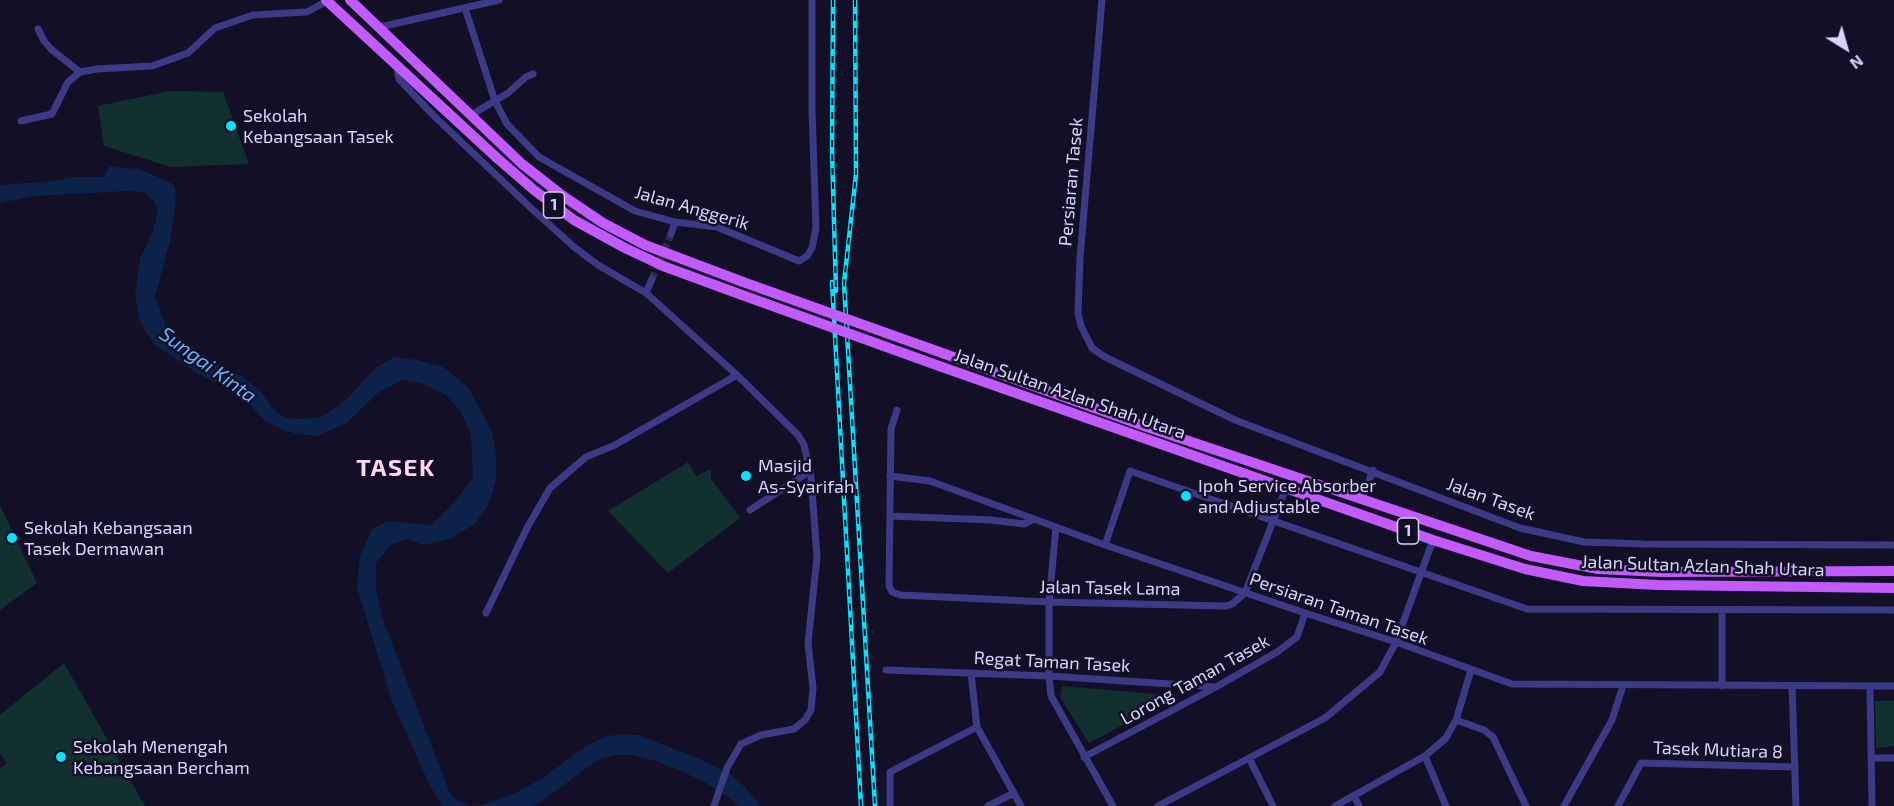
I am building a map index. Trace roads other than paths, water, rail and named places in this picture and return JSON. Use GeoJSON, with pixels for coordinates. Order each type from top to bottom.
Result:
{"type":"FeatureCollection","features":[{"type":"Feature","properties":{"kind":"main road","name":"Jalan Sultan Azlan Shah Utara"},"geometry":{"type":"LineString","coordinates":[[350,0],[530,170],[563,196],[603,223],[645,245],[743,282],[1147,427],[1531,556],[1598,569],[1661,572],[1893,573]]}},
{"type":"Feature","properties":{"kind":"main road","name":"Jalan Sultan Azlan Shah Utara"},"geometry":{"type":"LineString","coordinates":[[326,1],[534,190],[574,220],[663,266],[1433,540],[1525,569],[1582,581],[1658,585],[1894,588]]}},
{"type":"Feature","properties":{"kind":"street"},"geometry":{"type":"LineString","coordinates":[[380,27],[499,0]]}},
{"type":"Feature","properties":{"kind":"street","name":"Jalan Anggerik"},"geometry":{"type":"LineString","coordinates":[[465,8],[495,101],[507,124],[539,157],[635,211],[675,222],[717,227],[799,261],[812,248],[816,228],[812,110],[812,0]]}},
{"type":"Feature","properties":{"kind":"street","name":"Persiaran Tasek"},"geometry":{"type":"LineString","coordinates":[[1102,0],[1080,258],[1078,313],[1081,326],[1092,348],[1105,357]]}},
{"type":"Feature","properties":{"kind":"street"},"geometry":{"type":"LineString","coordinates":[[21,121],[52,114],[68,82],[80,72],[152,66],[188,53],[215,28],[253,15],[307,12],[326,1]]}},
{"type":"Feature","properties":{"kind":"street"},"geometry":{"type":"LineString","coordinates":[[38,29],[52,50],[80,72]]}},
{"type":"Feature","properties":{"kind":"street"},"geometry":{"type":"LineString","coordinates":[[396,67],[399,79],[429,110],[574,247],[598,265],[646,293],[737,375],[798,435],[804,445],[810,471],[817,556],[808,643],[813,688],[811,710],[805,720],[794,729],[761,735],[741,744],[727,768],[715,804]]}},
{"type":"Feature","properties":{"kind":"street"},"geometry":{"type":"LineString","coordinates":[[471,115],[508,93],[526,77],[533,74]]}},
{"type":"Feature","properties":{"kind":"street"},"geometry":{"type":"LineString","coordinates":[[429,110],[448,114]]}},
{"type":"Feature","properties":{"kind":"street"},"geometry":{"type":"LineString","coordinates":[[671,234],[675,222]]}},
{"type":"Feature","properties":{"kind":"street"},"geometry":{"type":"LineString","coordinates":[[646,293],[652,279]]}},
{"type":"Feature","properties":{"kind":"street","name":"Jalan Tasek"},"geometry":{"type":"LineString","coordinates":[[1105,357],[1235,420],[1373,470],[1520,528],[1584,542],[1894,545]]}},
{"type":"Feature","properties":{"kind":"street"},"geometry":{"type":"LineString","coordinates":[[486,613],[526,528],[550,488],[586,457],[615,445],[737,375]]}},
{"type":"Feature","properties":{"kind":"street"},"geometry":{"type":"LineString","coordinates":[[897,410],[891,429],[890,516],[991,520],[1024,524],[1032,520]]}},
{"type":"Feature","properties":{"kind":"street"},"geometry":{"type":"LineString","coordinates":[[1362,499],[1373,470]]}},
{"type":"Feature","properties":{"kind":"street"},"geometry":{"type":"LineString","coordinates":[[750,510],[810,471]]}},
{"type":"Feature","properties":{"kind":"street"},"geometry":{"type":"LineString","coordinates":[[1105,546],[1130,471],[1527,609],[1894,610]]}},
{"type":"Feature","properties":{"kind":"street","name":"Persiaran Taman Tasek"},"geometry":{"type":"LineString","coordinates":[[890,476],[930,480],[1105,546],[1396,642],[1512,684],[1894,686]]}},
{"type":"Feature","properties":{"kind":"street"},"geometry":{"type":"LineString","coordinates":[[1245,593],[1286,488]]}},
{"type":"Feature","properties":{"kind":"street"},"geometry":{"type":"LineString","coordinates":[[991,520],[998,507]]}},
{"type":"Feature","properties":{"kind":"street","name":"Jalan Tasek Lama"},"geometry":{"type":"LineString","coordinates":[[890,516],[889,586],[892,592],[900,595],[1049,602],[1226,606],[1238,601],[1245,593]]}},
{"type":"Feature","properties":{"kind":"street"},"geometry":{"type":"LineString","coordinates":[[1056,527],[1049,602],[1051,696],[1113,806]]}},
{"type":"Feature","properties":{"kind":"street"},"geometry":{"type":"LineString","coordinates":[[1158,806],[1331,713],[1380,672],[1396,642],[1433,540]]}},
{"type":"Feature","properties":{"kind":"street"},"geometry":{"type":"LineString","coordinates":[[1722,610],[1722,686]]}},
{"type":"Feature","properties":{"kind":"street","name":"Lorong Taman Tasek"},"geometry":{"type":"LineString","coordinates":[[1084,757],[1216,687],[1292,642],[1300,630],[1305,613]]}},
{"type":"Feature","properties":{"kind":"street","name":"Regat Taman Tasek"},"geometry":{"type":"LineString","coordinates":[[886,670],[1049,676],[1216,687]]}},
{"type":"Feature","properties":{"kind":"street"},"geometry":{"type":"LineString","coordinates":[[1335,806],[1425,756],[1446,738],[1456,720],[1471,670]]}},
{"type":"Feature","properties":{"kind":"street"},"geometry":{"type":"LineString","coordinates":[[971,673],[977,727],[1021,806]]}},
{"type":"Feature","properties":{"kind":"street"},"geometry":{"type":"LineString","coordinates":[[1564,806],[1612,720],[1623,686]]}},
{"type":"Feature","properties":{"kind":"street"},"geometry":{"type":"LineString","coordinates":[[1792,686],[1796,806]]}},
{"type":"Feature","properties":{"kind":"street"},"geometry":{"type":"LineString","coordinates":[[1870,686],[1872,806]]}},
{"type":"Feature","properties":{"kind":"street"},"geometry":{"type":"LineString","coordinates":[[1456,720],[1484,730],[1493,737],[1526,806]]}},
{"type":"Feature","properties":{"kind":"street"},"geometry":{"type":"LineString","coordinates":[[890,806],[890,771],[977,727]]}},
{"type":"Feature","properties":{"kind":"street"},"geometry":{"type":"LineString","coordinates":[[1425,756],[1446,806]]}},
{"type":"Feature","properties":{"kind":"street"},"geometry":{"type":"LineString","coordinates":[[1249,758],[1273,806]]}},
{"type":"Feature","properties":{"kind":"street"},"geometry":{"type":"LineString","coordinates":[[1872,758],[1894,758]]}},
{"type":"Feature","properties":{"kind":"street","name":"Tasek Mutiara 8"},"geometry":{"type":"LineString","coordinates":[[1618,806],[1641,763],[1795,767]]}},
{"type":"Feature","properties":{"kind":"street"},"geometry":{"type":"LineString","coordinates":[[987,806],[1014,793]]}},
{"type":"Feature","properties":{"kind":"street"},"geometry":{"type":"LineString","coordinates":[[1354,795],[1359,806]]}},
{"type":"Feature","properties":{"kind":"water","name":"Sungai Kinta"},"geometry":{"type":"Polygon","coordinates":[[[110,166],[137,169],[174,185],[175,207],[170,241],[155,296],[166,327],[211,360],[243,377],[261,392],[272,408],[285,418],[321,417],[344,402],[375,368],[394,357],[443,367],[468,387],[492,432],[496,455],[496,480],[489,504],[475,524],[450,539],[423,545],[407,539],[390,545],[376,563],[376,590],[382,617],[449,791],[457,801],[470,806],[443,806],[430,786],[392,701],[357,588],[360,556],[372,529],[388,521],[431,525],[453,504],[473,478],[471,435],[461,412],[446,395],[423,384],[403,380],[380,391],[348,422],[317,436],[297,434],[280,429],[262,418],[249,403],[231,390],[195,372],[155,345],[140,322],[135,295],[140,259],[153,231],[158,210],[153,200],[145,193],[129,191],[33,196],[0,203],[0,185],[74,177],[104,177],[110,166]]]}},
{"type":"Feature","properties":{"kind":"water"},"geometry":{"type":"Polygon","coordinates":[[[619,734],[638,735],[700,759],[730,774],[761,806],[738,806],[730,798],[701,780],[659,762],[634,755],[614,755],[599,759],[545,799],[531,806],[470,806],[482,805],[516,793],[542,778],[588,745],[605,737],[619,734]]]}},
{"type":"Feature","properties":{"kind":"tunnel"},"geometry":{"type":"LineString","coordinates":[[652,279],[671,234]]}},
{"type":"Feature","properties":{"kind":"railway"},"geometry":{"type":"LineString","coordinates":[[833,0],[832,152],[836,291]]}},
{"type":"Feature","properties":{"kind":"railway"},"geometry":{"type":"LineString","coordinates":[[855,0],[856,174],[844,283],[875,806]]}},
{"type":"Feature","properties":{"kind":"railway"},"geometry":{"type":"LineString","coordinates":[[832,282],[861,806]]}},
{"type":"Feature","properties":{"kind":"place","name":"Sekolah Kebangsaan Tasek"},"geometry":{"type":"Point","coordinates":[231,126]}},
{"type":"Feature","properties":{"kind":"place","name":"Masjid As-Syarifah"},"geometry":{"type":"Point","coordinates":[746,476]}},
{"type":"Feature","properties":{"kind":"place","name":"Ipoh Service Absorber and Adjustable"},"geometry":{"type":"Point","coordinates":[1186,496]}},
{"type":"Feature","properties":{"kind":"place","name":"Sekolah Kebangsaan Tasek Dermawan"},"geometry":{"type":"Point","coordinates":[12,538]}},
{"type":"Feature","properties":{"kind":"place","name":"Sekolah Menengah Kebangsaan Bercham"},"geometry":{"type":"Point","coordinates":[61,757]}},
{"type":"Feature","properties":{"kind":"district","name":"TASEK"},"geometry":{"type":"Point","coordinates":[396,468]}}]}
